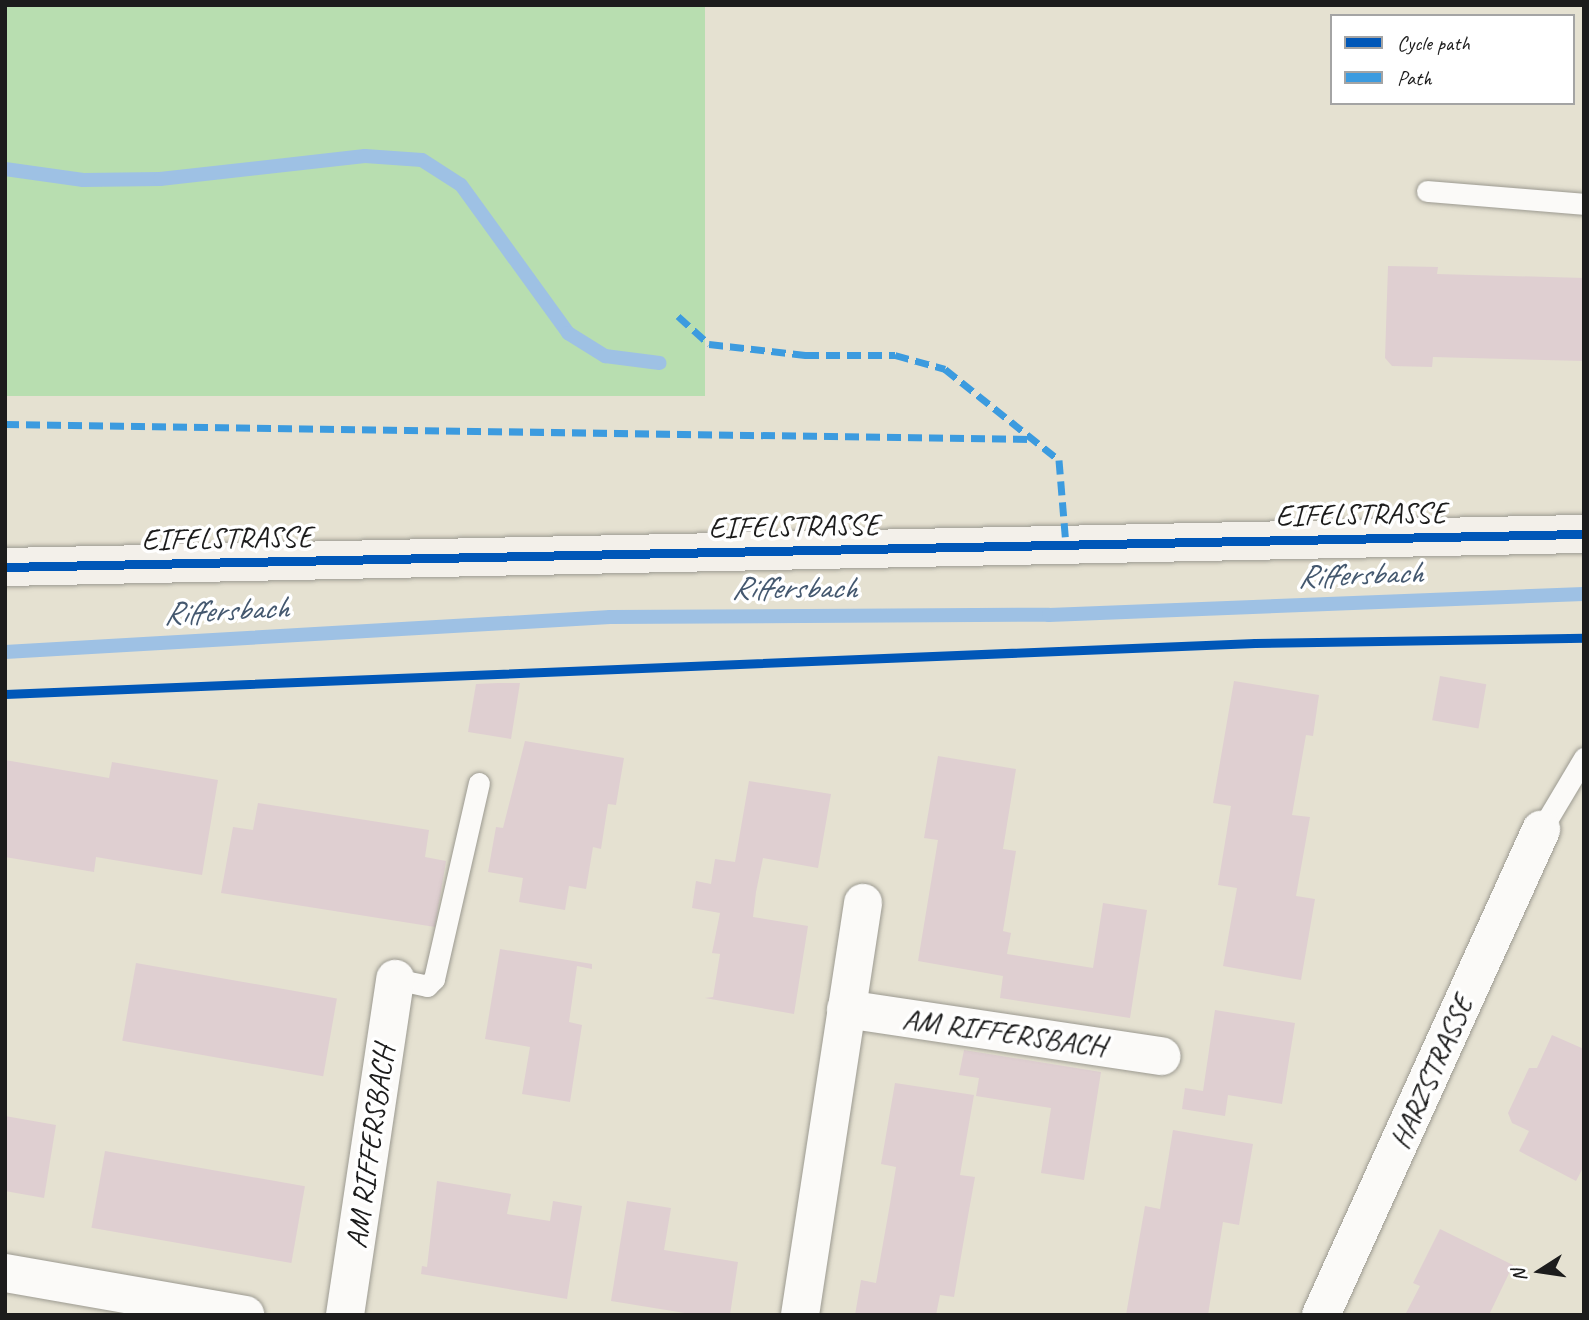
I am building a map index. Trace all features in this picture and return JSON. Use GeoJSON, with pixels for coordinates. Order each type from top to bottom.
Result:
{"type":"FeatureCollection","features":[{"type":"Feature","properties":{"kind":"main road","name":"EIFELSTRASSE"},"geometry":{"type":"LineString","coordinates":[[5,567],[1584,534]]}},
{"type":"Feature","properties":{"kind":"street","name":"HARZSTRASSE"},"geometry":{"type":"LineString","coordinates":[[1321,1315],[1541,830]]}},
{"type":"Feature","properties":{"kind":"street"},"geometry":{"type":"LineString","coordinates":[[800,1315],[863,903]]}},
{"type":"Feature","properties":{"kind":"street","name":"AM RIFFERSBACH"},"geometry":{"type":"LineString","coordinates":[[345,1315],[395,979]]}},
{"type":"Feature","properties":{"kind":"street","name":"AM RIFFERSBACH"},"geometry":{"type":"LineString","coordinates":[[846,1009],[1162,1056]]}},
{"type":"Feature","properties":{"kind":"street"},"geometry":{"type":"LineString","coordinates":[[5,1273],[245,1315]]}},
{"type":"Feature","properties":{"kind":"lane"},"geometry":{"type":"LineString","coordinates":[[1427,191],[1584,204]]}},
{"type":"Feature","properties":{"kind":"lane"},"geometry":{"type":"LineString","coordinates":[[1541,830],[1584,758]]}},
{"type":"Feature","properties":{"kind":"lane"},"geometry":{"type":"LineString","coordinates":[[395,979],[427,986],[434,979],[479,783]]}},
{"type":"Feature","properties":{"kind":"green space"},"geometry":{"type":"Polygon","coordinates":[[[5,5],[705,5],[705,396],[5,396],[5,5]]]}},
{"type":"Feature","properties":{"kind":"building"},"geometry":{"type":"Polygon","coordinates":[[[1388,266],[1438,267],[1437,274],[1584,278],[1584,361],[1433,357],[1432,367],[1392,366],[1385,358],[1388,266]]]}},
{"type":"Feature","properties":{"kind":"building"},"geometry":{"type":"Polygon","coordinates":[[[1440,676],[1486,684],[1478,728],[1432,720],[1440,676]]]}},
{"type":"Feature","properties":{"kind":"building"},"geometry":{"type":"Polygon","coordinates":[[[1234,681],[1319,695],[1313,736],[1306,735],[1292,815],[1310,817],[1296,896],[1315,899],[1301,980],[1223,966],[1237,888],[1218,885],[1231,806],[1213,803],[1234,681]]]}},
{"type":"Feature","properties":{"kind":"building"},"geometry":{"type":"Polygon","coordinates":[[[520,683],[511,739],[468,732],[476,684],[520,683]]]}},
{"type":"Feature","properties":{"kind":"building"},"geometry":{"type":"Polygon","coordinates":[[[525,741],[624,758],[616,805],[608,804],[601,849],[593,847],[586,889],[569,886],[565,910],[519,902],[523,878],[488,872],[496,827],[503,828],[525,741]]]}},
{"type":"Feature","properties":{"kind":"building"},"geometry":{"type":"Polygon","coordinates":[[[938,756],[1016,769],[1003,849],[1016,851],[1003,931],[1011,933],[1007,954],[1093,968],[1103,903],[1147,910],[1130,1018],[1000,998],[1003,976],[918,961],[938,840],[924,838],[938,756]]]}},
{"type":"Feature","properties":{"kind":"building"},"geometry":{"type":"Polygon","coordinates":[[[5,760],[109,778],[112,762],[218,780],[202,875],[96,857],[94,872],[5,857],[5,760]]]}},
{"type":"Feature","properties":{"kind":"building"},"geometry":{"type":"Polygon","coordinates":[[[749,781],[831,794],[818,868],[763,858],[756,892],[753,917],[808,926],[794,1014],[705,998],[713,997],[720,954],[712,953],[720,913],[692,908],[696,881],[711,884],[715,859],[735,862],[749,781]]]}},
{"type":"Feature","properties":{"kind":"building"},"geometry":{"type":"Polygon","coordinates":[[[258,803],[429,830],[425,857],[446,861],[435,927],[221,893],[233,827],[253,830],[258,803]]]}},
{"type":"Feature","properties":{"kind":"building"},"geometry":{"type":"Polygon","coordinates":[[[500,949],[592,964],[592,969],[577,966],[569,1022],[582,1025],[570,1102],[522,1094],[530,1047],[485,1039],[500,949]]]}},
{"type":"Feature","properties":{"kind":"building"},"geometry":{"type":"Polygon","coordinates":[[[136,963],[337,998],[323,1076],[122,1041],[136,963]]]}},
{"type":"Feature","properties":{"kind":"building"},"geometry":{"type":"Polygon","coordinates":[[[1215,1010],[1295,1023],[1282,1104],[1228,1095],[1225,1116],[1182,1109],[1185,1088],[1203,1091],[1215,1010]]]}},
{"type":"Feature","properties":{"kind":"building"},"geometry":{"type":"Polygon","coordinates":[[[1552,1035],[1584,1049],[1584,1166],[1576,1181],[1519,1151],[1529,1131],[1512,1123],[1508,1113],[1529,1068],[1537,1068],[1552,1035]]]}},
{"type":"Feature","properties":{"kind":"building"},"geometry":{"type":"Polygon","coordinates":[[[964,1050],[1101,1072],[1084,1180],[1041,1173],[1051,1108],[976,1096],[979,1078],[959,1075],[964,1050]]]}},
{"type":"Feature","properties":{"kind":"building"},"geometry":{"type":"Polygon","coordinates":[[[895,1083],[974,1095],[960,1175],[975,1177],[954,1297],[940,1295],[936,1315],[855,1315],[861,1280],[876,1283],[890,1204],[896,1167],[881,1164],[895,1083]]]}},
{"type":"Feature","properties":{"kind":"building"},"geometry":{"type":"Polygon","coordinates":[[[5,1116],[56,1125],[44,1198],[5,1191],[5,1116]]]}},
{"type":"Feature","properties":{"kind":"building"},"geometry":{"type":"Polygon","coordinates":[[[1173,1130],[1253,1144],[1239,1225],[1223,1222],[1208,1315],[1126,1315],[1145,1206],[1160,1209],[1173,1130]]]}},
{"type":"Feature","properties":{"kind":"building"},"geometry":{"type":"Polygon","coordinates":[[[105,1151],[305,1186],[291,1263],[91,1228],[105,1151]]]}},
{"type":"Feature","properties":{"kind":"building"},"geometry":{"type":"Polygon","coordinates":[[[437,1181],[511,1194],[507,1214],[550,1221],[553,1201],[582,1206],[567,1299],[421,1274],[422,1266],[427,1267],[437,1181]]]}},
{"type":"Feature","properties":{"kind":"building"},"geometry":{"type":"Polygon","coordinates":[[[627,1201],[671,1208],[664,1250],[738,1262],[730,1315],[697,1315],[611,1301],[627,1201]]]}},
{"type":"Feature","properties":{"kind":"building"},"geometry":{"type":"Polygon","coordinates":[[[1440,1229],[1513,1265],[1489,1315],[1405,1315],[1420,1286],[1413,1283],[1440,1229]]]}},
{"type":"Feature","properties":{"kind":"waterway"},"geometry":{"type":"LineString","coordinates":[[5,169],[83,180],[160,179],[365,156],[422,160],[461,185],[568,333],[605,356],[660,363]]}},
{"type":"Feature","properties":{"kind":"waterway","name":"Riffersbach"},"geometry":{"type":"LineString","coordinates":[[5,652],[610,617],[1049,615],[1584,594]]}},
{"type":"Feature","properties":{"kind":"marked path"},"geometry":{"type":"LineString","coordinates":[[678,316],[709,344],[805,355],[895,355],[945,369],[1059,460],[1066,545]]}},
{"type":"Feature","properties":{"kind":"marked path"},"geometry":{"type":"LineString","coordinates":[[5,424],[1031,439]]}},
{"type":"Feature","properties":{"kind":"cycle path"},"geometry":{"type":"LineString","coordinates":[[5,567],[1584,534]]}},
{"type":"Feature","properties":{"kind":"cycle path"},"geometry":{"type":"LineString","coordinates":[[5,694],[1255,643],[1584,638]]}}]}
